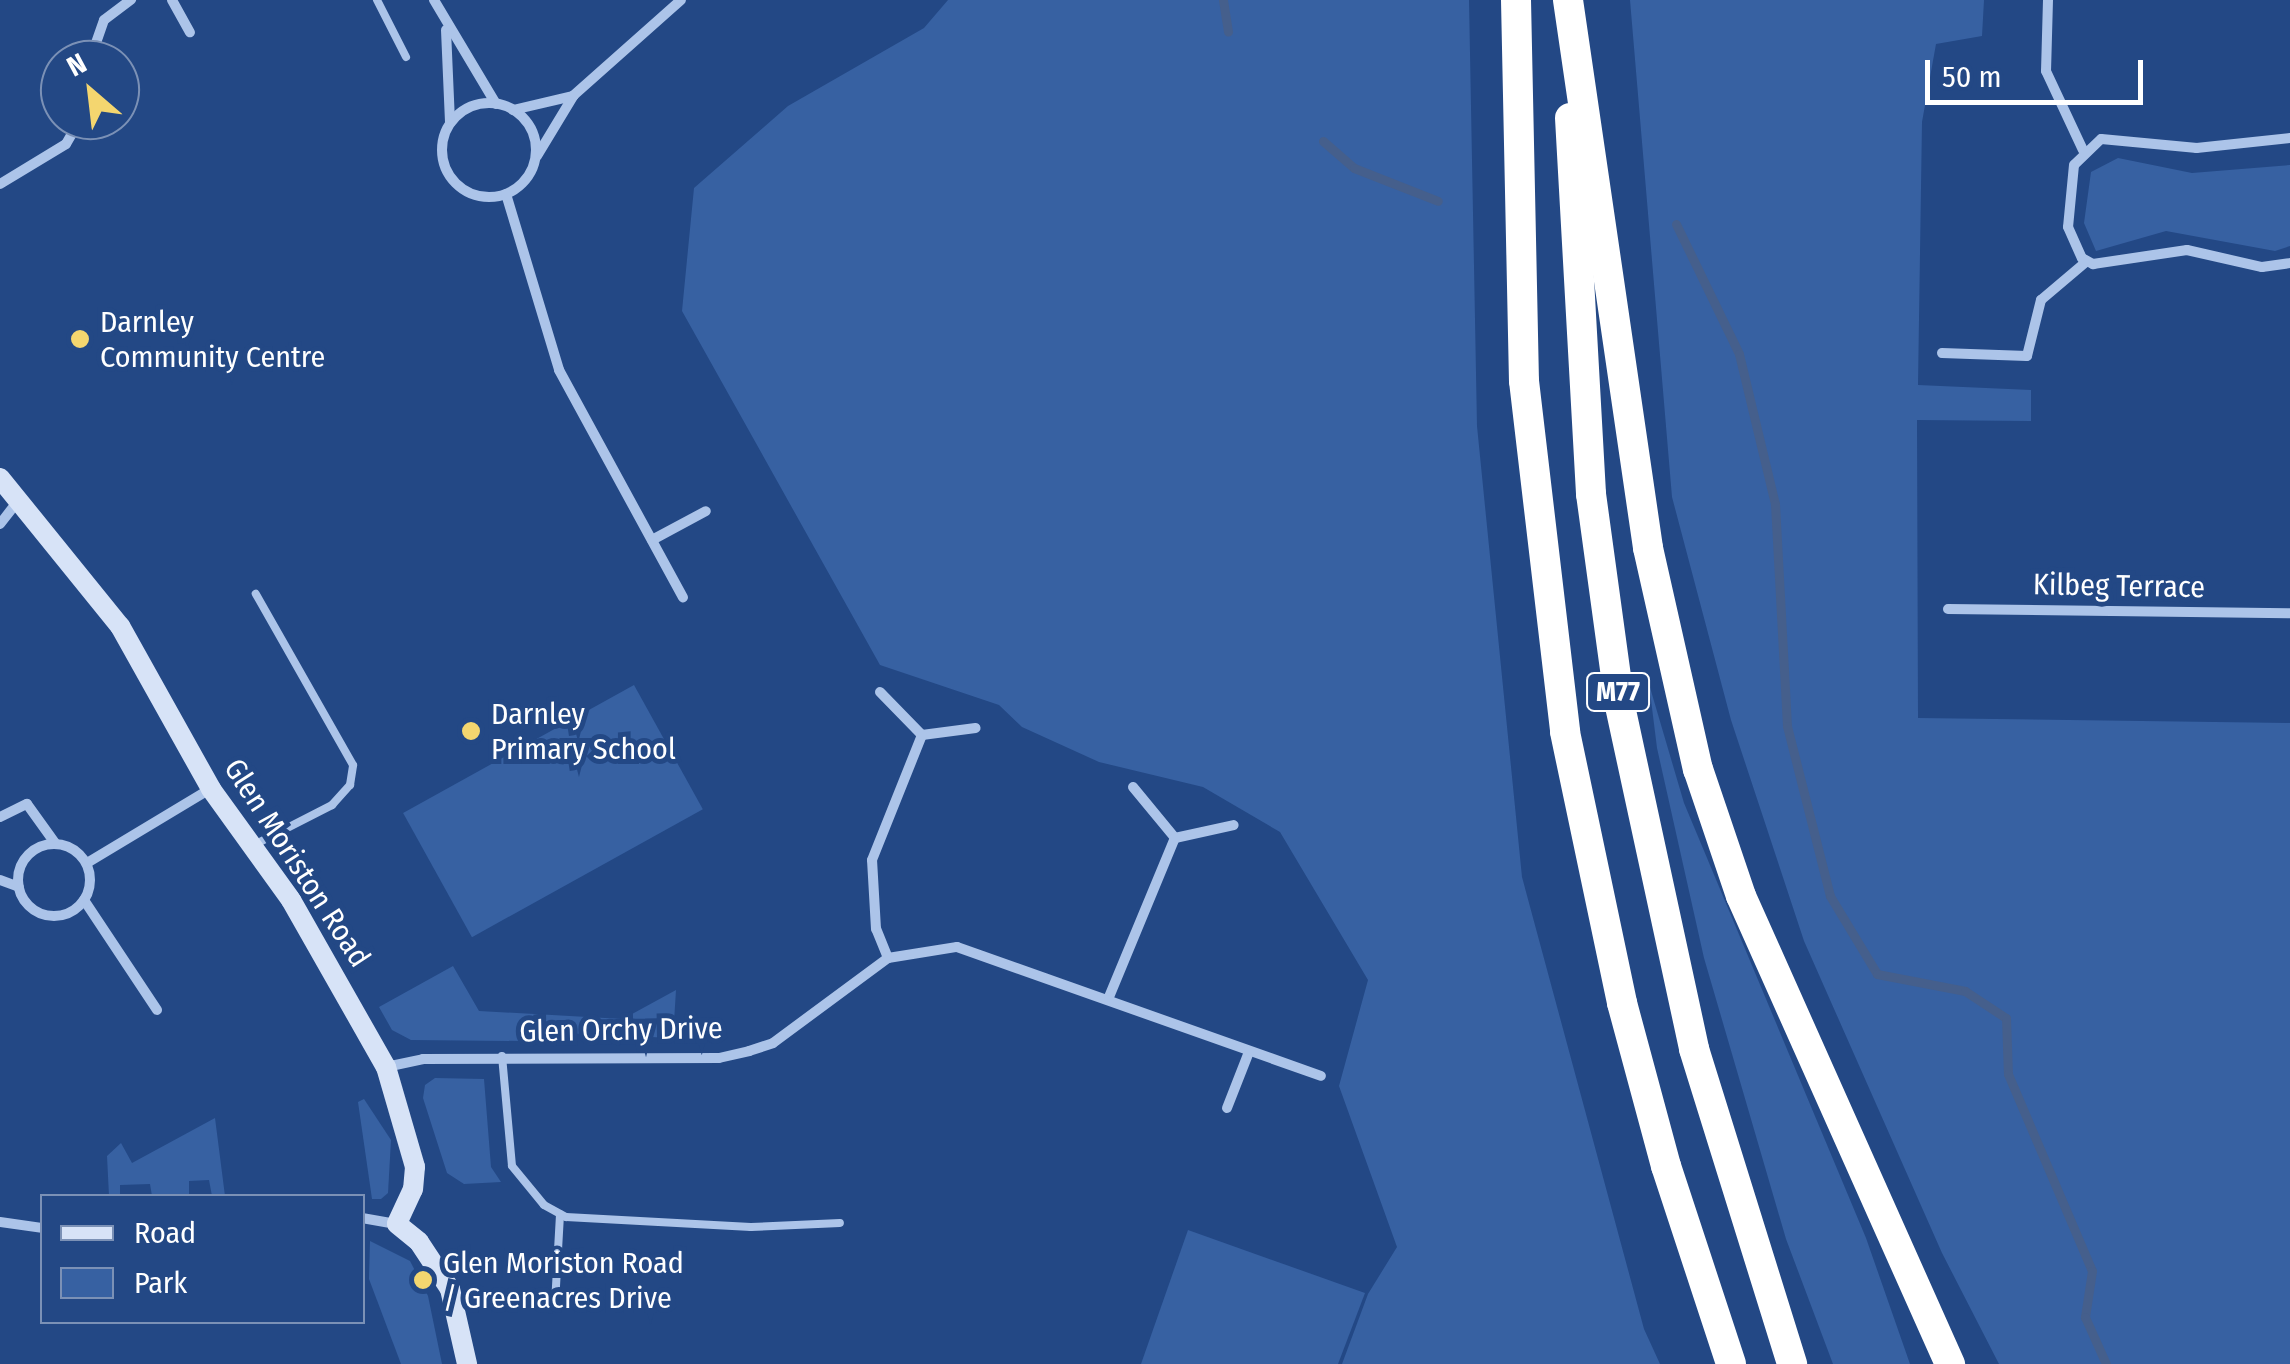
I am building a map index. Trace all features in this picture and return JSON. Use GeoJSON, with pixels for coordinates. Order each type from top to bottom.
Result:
{"type":"FeatureCollection","features":[{"type":"Feature","properties":{"kind":"highway","name":"M77"},"geometry":{"type":"LineString","coordinates":[[1516,0],[1524,381],[1547,606],[1592,866],[1716,1364]]}},
{"type":"Feature","properties":{"kind":"highway","name":"M77"},"geometry":{"type":"LineString","coordinates":[[1568,0],[1582,386],[1620,706],[1694,1050],[1792,1364]]}},
{"type":"Feature","properties":{"kind":"highway","name":"M77"},"geometry":{"type":"LineString","coordinates":[[1568,0],[1648,548],[1688,735],[1741,896],[1950,1364]]}},
{"type":"Feature","properties":{"kind":"highway","name":"M77"},"geometry":{"type":"LineString","coordinates":[[1666,1166],[1731,1364]]}},
{"type":"Feature","properties":{"kind":"street"},"geometry":{"type":"LineString","coordinates":[[97,40],[104,20],[131,0]]}},
{"type":"Feature","properties":{"kind":"street"},"geometry":{"type":"LineString","coordinates":[[172,0],[190,32]]}},
{"type":"Feature","properties":{"kind":"street"},"geometry":{"type":"LineString","coordinates":[[434,0],[446,29],[496,104]]}},
{"type":"Feature","properties":{"kind":"street"},"geometry":{"type":"LineString","coordinates":[[446,29],[450,123],[442,152],[453,181],[478,196],[506,194],[525,181],[574,95],[681,0]]}},
{"type":"Feature","properties":{"kind":"street"},"geometry":{"type":"LineString","coordinates":[[2048,0],[2046,71],[2083,150]]}},
{"type":"Feature","properties":{"kind":"street"},"geometry":{"type":"LineString","coordinates":[[513,110],[574,95]]}},
{"type":"Feature","properties":{"kind":"street"},"geometry":{"type":"LineString","coordinates":[[450,123],[470,107],[496,104],[513,110],[532,131],[535,160]]}},
{"type":"Feature","properties":{"kind":"street"},"geometry":{"type":"LineString","coordinates":[[2087,261],[2068,227],[2074,164],[2083,150],[2117,136],[2197,148],[2290,138]]}},
{"type":"Feature","properties":{"kind":"street"},"geometry":{"type":"LineString","coordinates":[[0,184],[68,140]]}},
{"type":"Feature","properties":{"kind":"street"},"geometry":{"type":"LineString","coordinates":[[506,194],[560,370],[683,597]]}},
{"type":"Feature","properties":{"kind":"street"},"geometry":{"type":"LineString","coordinates":[[1942,353],[2026,356],[2042,300],[2087,261],[2114,264],[2187,250],[2262,267],[2290,263]]}},
{"type":"Feature","properties":{"kind":"street","name":"Glen Moriston Road"},"geometry":{"type":"LineString","coordinates":[[0,478],[120,626],[211,789],[291,900],[386,1067],[415,1167],[414,1189],[397,1224]]}},
{"type":"Feature","properties":{"kind":"street"},"geometry":{"type":"LineString","coordinates":[[0,524],[18,501]]}},
{"type":"Feature","properties":{"kind":"street"},"geometry":{"type":"LineString","coordinates":[[652,540],[706,511]]}},
{"type":"Feature","properties":{"kind":"street","name":"Kilbeg Terrace"},"geometry":{"type":"LineString","coordinates":[[1948,609],[2290,613]]}},
{"type":"Feature","properties":{"kind":"street"},"geometry":{"type":"LineString","coordinates":[[880,692],[922,736]]}},
{"type":"Feature","properties":{"kind":"street"},"geometry":{"type":"LineString","coordinates":[[922,736],[976,728]]}},
{"type":"Feature","properties":{"kind":"street"},"geometry":{"type":"LineString","coordinates":[[888,958],[872,904],[872,860],[922,736]]}},
{"type":"Feature","properties":{"kind":"street"},"geometry":{"type":"LineString","coordinates":[[1133,787],[1174,838]]}},
{"type":"Feature","properties":{"kind":"street"},"geometry":{"type":"LineString","coordinates":[[87,863],[211,789]]}},
{"type":"Feature","properties":{"kind":"street"},"geometry":{"type":"LineString","coordinates":[[0,817],[26,804],[55,844],[87,863],[91,882],[84,900],[68,914],[47,916],[28,906],[19,888],[0,880]]}},
{"type":"Feature","properties":{"kind":"street"},"geometry":{"type":"LineString","coordinates":[[1174,838],[1234,825]]}},
{"type":"Feature","properties":{"kind":"street"},"geometry":{"type":"LineString","coordinates":[[1109,997],[1174,838]]}},
{"type":"Feature","properties":{"kind":"street"},"geometry":{"type":"LineString","coordinates":[[19,888],[31,852],[55,844]]}},
{"type":"Feature","properties":{"kind":"street"},"geometry":{"type":"LineString","coordinates":[[84,900],[157,1010]]}},
{"type":"Feature","properties":{"kind":"street","name":"Glen Orchy Drive"},"geometry":{"type":"LineString","coordinates":[[386,1067],[502,1056],[661,1059],[749,1052],[774,1043],[888,958],[957,947],[1109,997],[1322,1076]]}},
{"type":"Feature","properties":{"kind":"street"},"geometry":{"type":"LineString","coordinates":[[1227,1108],[1249,1052]]}},
{"type":"Feature","properties":{"kind":"street"},"geometry":{"type":"LineString","coordinates":[[365,1219],[397,1224],[419,1242],[450,1289],[467,1364]]}},
{"type":"Feature","properties":{"kind":"street"},"geometry":{"type":"LineString","coordinates":[[0,1222],[40,1228]]}},
{"type":"Feature","properties":{"kind":"lane"},"geometry":{"type":"LineString","coordinates":[[377,0],[406,57]]}},
{"type":"Feature","properties":{"kind":"lane"},"geometry":{"type":"LineString","coordinates":[[250,847],[332,805],[350,785],[353,765],[256,594]]}},
{"type":"Feature","properties":{"kind":"lane"},"geometry":{"type":"LineString","coordinates":[[502,1056],[512,1166],[524,1185],[560,1214],[751,1227],[840,1223]]}},
{"type":"Feature","properties":{"kind":"lane"},"geometry":{"type":"LineString","coordinates":[[555,1304],[560,1214]]}},
{"type":"Feature","properties":{"kind":"green space"},"geometry":{"type":"Polygon","coordinates":[[[948,0],[1469,0],[1477,426],[1522,877],[1644,1329],[1660,1364],[1342,1364],[1368,1294],[1397,1247],[1339,1086],[1368,980],[1280,832],[1203,787],[1099,762],[1022,727],[999,705],[880,665],[682,311],[694,188],[788,106],[924,28],[948,0]]]}},
{"type":"Feature","properties":{"kind":"green space"},"geometry":{"type":"Polygon","coordinates":[[[1630,0],[1984,0],[1982,36],[1936,44],[1922,122],[1918,385],[2031,390],[2031,421],[1917,420],[1918,718],[2290,723],[2290,1364],[1999,1364],[1942,1253],[1804,941],[1731,720],[1672,497],[1630,0]]]}},
{"type":"Feature","properties":{"kind":"green space"},"geometry":{"type":"Polygon","coordinates":[[[2118,158],[2192,173],[2290,165],[2290,246],[2275,251],[2166,231],[2096,251],[2084,223],[2091,172],[2118,158]]]}},
{"type":"Feature","properties":{"kind":"green space"},"geometry":{"type":"Polygon","coordinates":[[[1649,684],[1684,803],[1866,1238],[1910,1364],[1833,1364],[1786,1239],[1704,958],[1657,748],[1649,684]]]}},
{"type":"Feature","properties":{"kind":"green space"},"geometry":{"type":"Polygon","coordinates":[[[634,685],[703,809],[472,937],[403,813],[634,685]]]}},
{"type":"Feature","properties":{"kind":"green space"},"geometry":{"type":"Polygon","coordinates":[[[453,966],[479,1011],[623,1019],[676,990],[673,1038],[539,1032],[524,1041],[411,1040],[392,1030],[379,1007],[453,966]]]}},
{"type":"Feature","properties":{"kind":"green space"},"geometry":{"type":"Polygon","coordinates":[[[435,1078],[484,1079],[491,1167],[501,1182],[464,1184],[447,1173],[423,1098],[425,1085],[435,1078]]]}},
{"type":"Feature","properties":{"kind":"green space"},"geometry":{"type":"Polygon","coordinates":[[[364,1099],[391,1140],[388,1193],[381,1199],[372,1199],[358,1102],[364,1099]]]}},
{"type":"Feature","properties":{"kind":"green space"},"geometry":{"type":"Polygon","coordinates":[[[215,1118],[225,1194],[212,1194],[209,1180],[189,1181],[189,1194],[152,1194],[150,1184],[120,1185],[120,1194],[109,1194],[107,1156],[121,1143],[132,1163],[215,1118]]]}},
{"type":"Feature","properties":{"kind":"green space"},"geometry":{"type":"Polygon","coordinates":[[[1188,1230],[1365,1293],[1338,1364],[1141,1364],[1188,1230]]]}},
{"type":"Feature","properties":{"kind":"green space"},"geometry":{"type":"Polygon","coordinates":[[[370,1241],[410,1261],[428,1296],[442,1364],[401,1364],[369,1279],[370,1241]]]}},
{"type":"Feature","properties":{"kind":"waterway"},"geometry":{"type":"LineString","coordinates":[[1223,0],[1228,32]]}},
{"type":"Feature","properties":{"kind":"waterway"},"geometry":{"type":"LineString","coordinates":[[1323,141],[1354,168],[1438,201]]}},
{"type":"Feature","properties":{"kind":"waterway"},"geometry":{"type":"LineString","coordinates":[[1676,224],[1739,354],[1775,504],[1787,726],[1830,896],[1877,974],[1965,991],[2006,1018],[2008,1074],[2092,1271],[2085,1317],[2106,1364]]}},
{"type":"Feature","properties":{"kind":"place","name":"Darnley Community Centre"},"geometry":{"type":"Point","coordinates":[80,339]}},
{"type":"Feature","properties":{"kind":"place","name":"Darnley Primary School"},"geometry":{"type":"Point","coordinates":[471,731]}},
{"type":"Feature","properties":{"kind":"place","name":"Glen Moriston Road / Greenacres Drive"},"geometry":{"type":"Point","coordinates":[423,1280]}}]}
